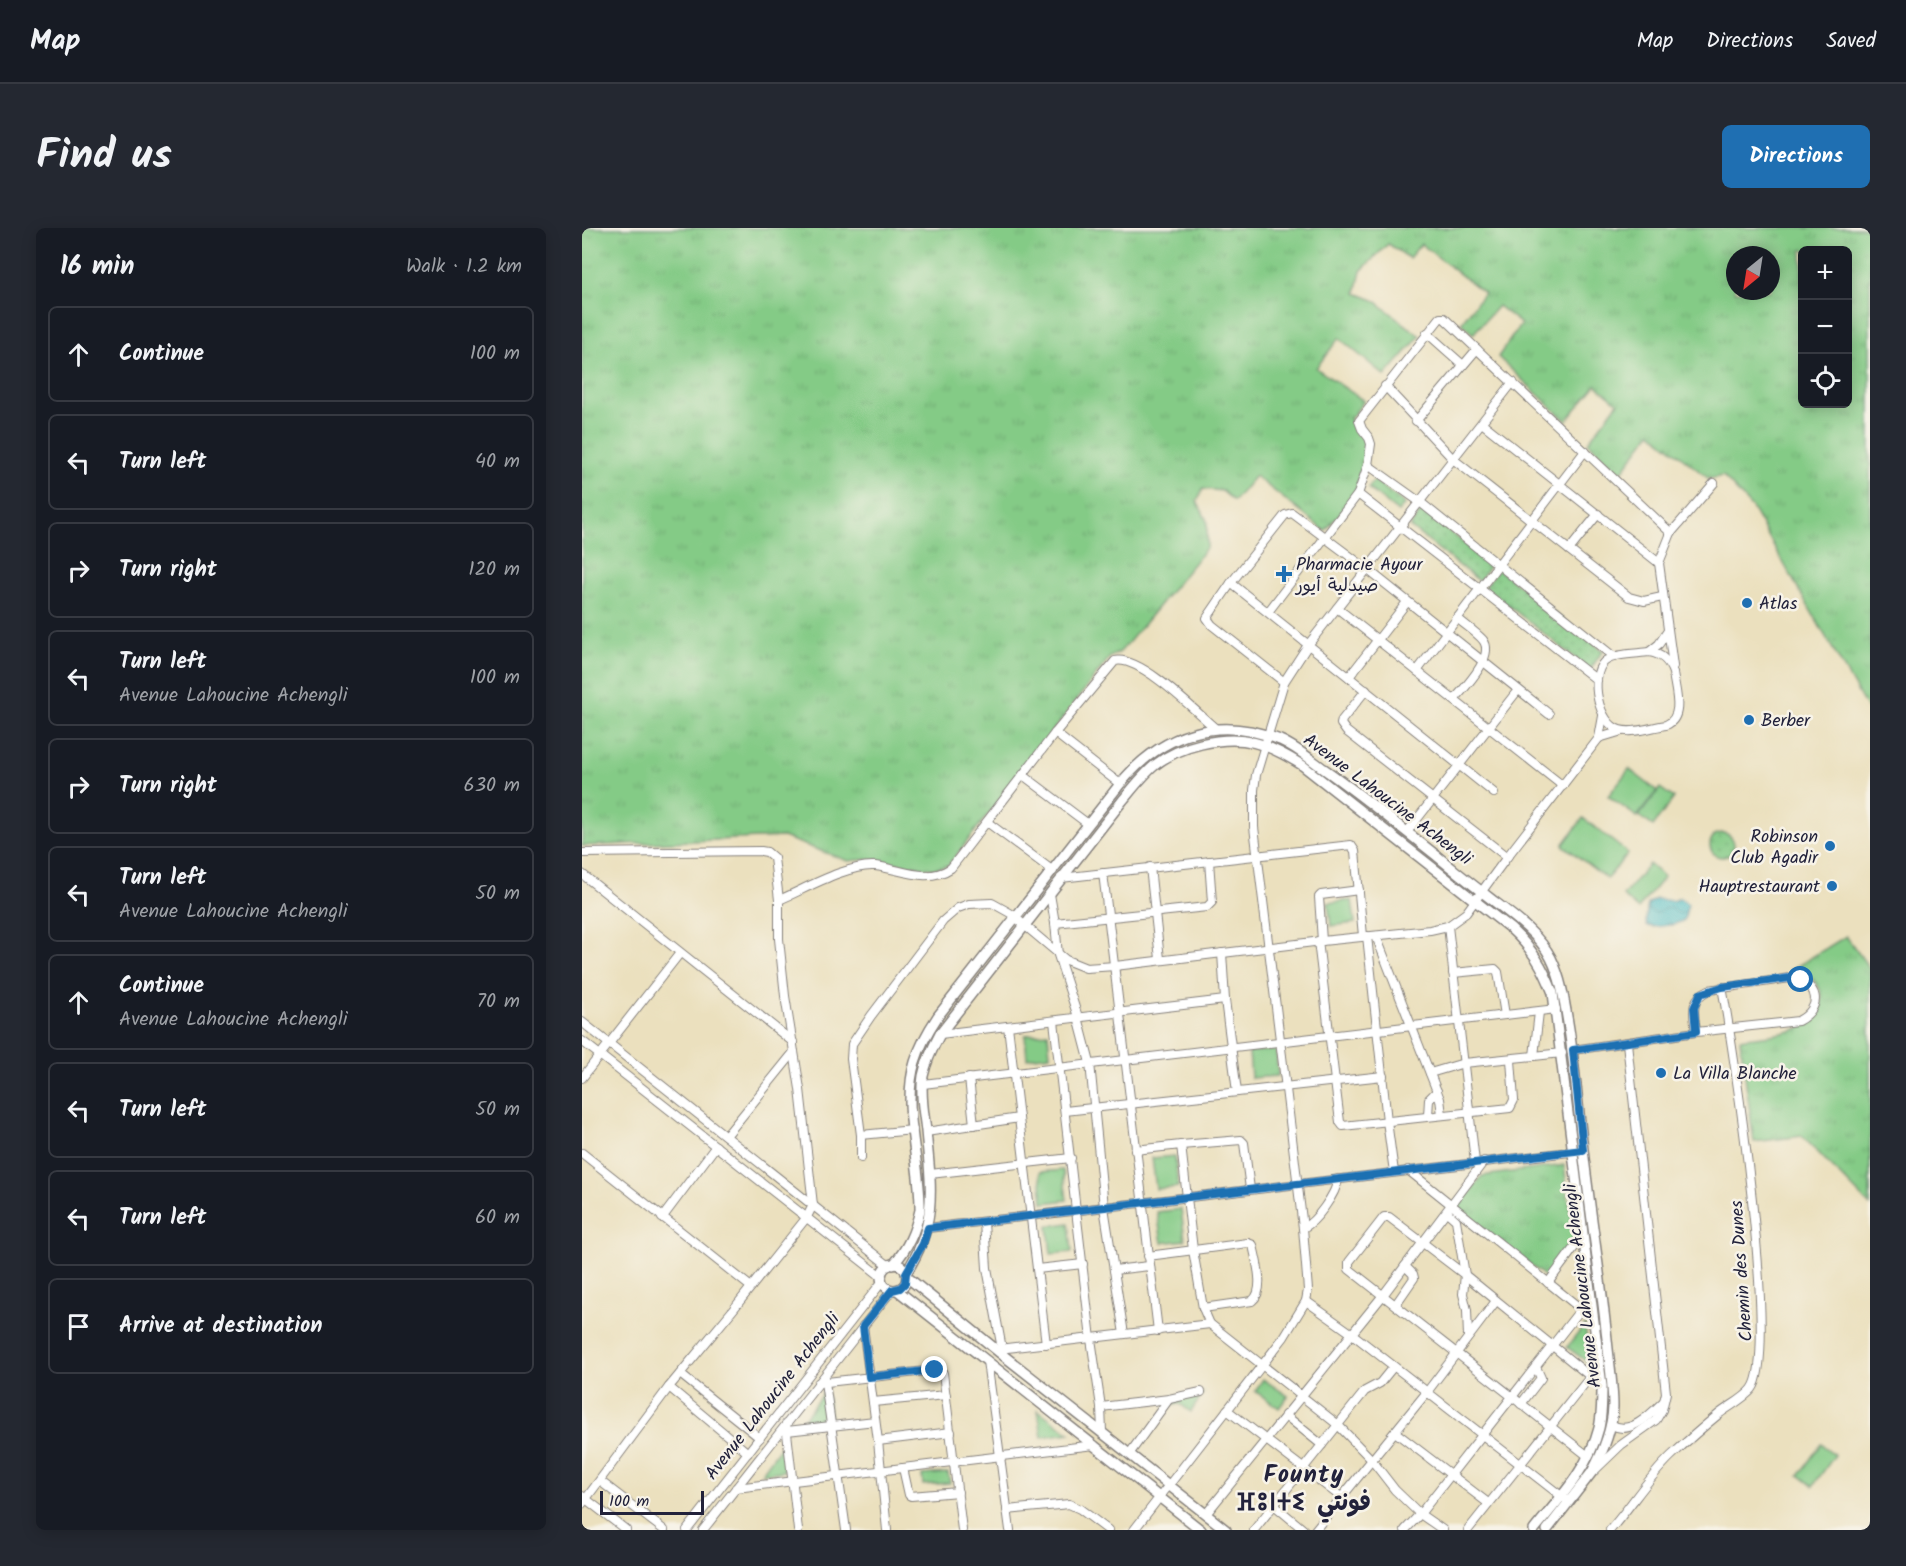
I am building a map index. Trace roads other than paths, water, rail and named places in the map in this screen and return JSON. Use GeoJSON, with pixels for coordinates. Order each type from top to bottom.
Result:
{"type":"FeatureCollection","features":[{"type":"Feature","properties":{"kind":"street"},"geometry":{"type":"LineString","coordinates":[[1268,612],[1358,494],[1368,465],[1371,444],[1359,421],[1438,319],[1444,318],[1671,533]]}},
{"type":"Feature","properties":{"kind":"street"},"geometry":{"type":"LineString","coordinates":[[1427,333],[1463,365]]}},
{"type":"Feature","properties":{"kind":"street"},"geometry":{"type":"LineString","coordinates":[[1416,421],[1477,349]]}},
{"type":"Feature","properties":{"kind":"street"},"geometry":{"type":"LineString","coordinates":[[1134,1530],[1284,1337],[1306,1301],[1308,1290],[1303,1228],[1254,827],[1254,790],[1266,740],[1284,682],[1308,645],[1513,382]]}},
{"type":"Feature","properties":{"kind":"street"},"geometry":{"type":"LineString","coordinates":[[1385,386],[1453,459],[1629,597],[1644,601],[1662,597]]}},
{"type":"Feature","properties":{"kind":"street"},"geometry":{"type":"LineString","coordinates":[[1482,423],[1659,563]]}},
{"type":"Feature","properties":{"kind":"street"},"geometry":{"type":"LineString","coordinates":[[1417,670],[1585,451]]}},
{"type":"Feature","properties":{"kind":"street"},"geometry":{"type":"LineString","coordinates":[[1368,465],[1420,502],[1614,657]]}},
{"type":"Feature","properties":{"kind":"street"},"geometry":{"type":"LineString","coordinates":[[1599,738],[1622,730],[1666,725],[1674,720],[1677,712],[1659,563],[1671,533],[1714,483]]}},
{"type":"Feature","properties":{"kind":"street"},"geometry":{"type":"LineString","coordinates":[[1358,494],[1597,680]]}},
{"type":"Feature","properties":{"kind":"street"},"geometry":{"type":"LineString","coordinates":[[1284,682],[1208,621],[1208,614],[1230,583],[1288,513],[1296,515],[1367,569],[1549,714]]}},
{"type":"Feature","properties":{"kind":"street"},"geometry":{"type":"LineString","coordinates":[[1569,550],[1598,514]]}},
{"type":"Feature","properties":{"kind":"street"},"geometry":{"type":"LineString","coordinates":[[1230,583],[1494,793]]}},
{"type":"Feature","properties":{"kind":"street"},"geometry":{"type":"LineString","coordinates":[[1349,677],[1407,602]]}},
{"type":"Feature","properties":{"kind":"street"},"geometry":{"type":"LineString","coordinates":[[1337,608],[1563,786]]}},
{"type":"Feature","properties":{"kind":"street"},"geometry":{"type":"LineString","coordinates":[[1454,700],[1484,662],[1486,646],[1484,641],[1457,618]]}},
{"type":"Feature","properties":{"kind":"street"},"geometry":{"type":"LineString","coordinates":[[861,1158],[861,1135],[851,1059],[852,1044],[943,921],[958,908],[969,904],[992,903],[1010,913],[1058,955],[1075,965],[1086,968],[1448,926],[1466,913],[1599,738],[1603,716],[1597,680],[1602,666],[1614,657],[1649,652],[1659,644],[1667,632]]}},
{"type":"Feature","properties":{"kind":"street"},"geometry":{"type":"LineString","coordinates":[[1649,652],[1665,659],[1673,673]]}},
{"type":"Feature","properties":{"kind":"street"},"geometry":{"type":"LineString","coordinates":[[779,900],[851,868],[862,866],[876,866],[935,876],[945,873],[1112,663],[1121,659],[1136,664],[1157,678],[1216,729]]}},
{"type":"Feature","properties":{"kind":"street"},"geometry":{"type":"LineString","coordinates":[[1366,690],[1342,720],[1343,728],[1507,857]]}},
{"type":"Feature","properties":{"kind":"street"},"geometry":{"type":"LineString","coordinates":[[1407,832],[1518,690]]}},
{"type":"Feature","properties":{"kind":"street"},"geometry":{"type":"LineString","coordinates":[[1603,716],[1611,726],[1622,730]]}},
{"type":"Feature","properties":{"kind":"street","name":"Avenue Lahoucine Achengli"},"geometry":{"type":"LineString","coordinates":[[891,1265],[909,1244],[920,1210],[910,1087],[915,1061],[926,1035],[1120,783],[1147,755],[1168,742],[1201,731],[1233,728],[1295,748],[1337,777],[1530,932],[1550,955],[1557,972],[1573,1050],[1583,1150],[1604,1305],[1613,1406],[1605,1444],[1592,1472],[1534,1530]]}},
{"type":"Feature","properties":{"kind":"street"},"geometry":{"type":"LineString","coordinates":[[1055,733],[1120,783]]}},
{"type":"Feature","properties":{"kind":"street","name":"Avenue Lahoucine Achengli"},"geometry":{"type":"LineString","coordinates":[[906,1275],[923,1244],[928,1228],[930,1174],[922,1098],[926,1067],[940,1034],[1143,776],[1164,759],[1186,747],[1221,739],[1266,740],[1302,765],[1525,942],[1539,959],[1553,993],[1602,1386],[1599,1428],[1583,1467],[1547,1530]]}},
{"type":"Feature","properties":{"kind":"street"},"geometry":{"type":"LineString","coordinates":[[1023,775],[1089,824]]}},
{"type":"Feature","properties":{"kind":"street"},"geometry":{"type":"LineString","coordinates":[[987,822],[1053,870]]}},
{"type":"Feature","properties":{"kind":"street"},"geometry":{"type":"LineString","coordinates":[[1061,878],[1351,845],[1355,851],[1359,890],[1369,936],[1394,1172]]}},
{"type":"Feature","properties":{"kind":"street"},"geometry":{"type":"LineString","coordinates":[[582,853],[767,852],[771,855],[775,863],[779,900],[784,996],[795,1052],[813,1205],[807,1217],[669,1387],[600,1481],[583,1500],[626,1530]]}},
{"type":"Feature","properties":{"kind":"street"},"geometry":{"type":"LineString","coordinates":[[1055,923],[1211,905],[1209,861]]}},
{"type":"Feature","properties":{"kind":"street"},"geometry":{"type":"LineString","coordinates":[[1150,867],[1160,959]]}},
{"type":"Feature","properties":{"kind":"street"},"geometry":{"type":"LineString","coordinates":[[1103,873],[1158,1331]]}},
{"type":"Feature","properties":{"kind":"street"},"geometry":{"type":"LineString","coordinates":[[582,874],[793,1042]]}},
{"type":"Feature","properties":{"kind":"street"},"geometry":{"type":"LineString","coordinates":[[1359,890],[1319,897],[1320,941],[1328,1035],[1341,1125],[1505,1109],[1513,1104],[1511,1060]]}},
{"type":"Feature","properties":{"kind":"street"},"geometry":{"type":"LineString","coordinates":[[1050,894],[1058,955],[1090,1063],[1104,1207],[1124,1334]]}},
{"type":"Feature","properties":{"kind":"street"},"geometry":{"type":"LineString","coordinates":[[1448,926],[1474,1162]]}},
{"type":"Feature","properties":{"kind":"street"},"geometry":{"type":"LineString","coordinates":[[1369,936],[1412,1025],[1437,1091],[1442,1114]]}},
{"type":"Feature","properties":{"kind":"street"},"geometry":{"type":"LineString","coordinates":[[582,1078],[680,953]]}},
{"type":"Feature","properties":{"kind":"street"},"geometry":{"type":"LineString","coordinates":[[1222,953],[1225,1000],[1237,1092]]}},
{"type":"Feature","properties":{"kind":"street"},"geometry":{"type":"LineString","coordinates":[[1453,973],[1495,969],[1498,972],[1506,1015]]}},
{"type":"Feature","properties":{"kind":"street"},"geometry":{"type":"LineString","coordinates":[[1573,1050],[1696,1032],[1798,1021],[1804,1018],[1813,1007],[1814,993],[1808,984],[1790,978],[1722,987],[1700,994],[1694,1008],[1696,1032]]}},
{"type":"Feature","properties":{"kind":"street","name":"Chemin des Dunes"},"geometry":{"type":"LineString","coordinates":[[1610,1530],[1671,1456],[1751,1389],[1758,1377],[1761,1352],[1760,1291],[1745,1144],[1730,1028],[1722,987]]}},
{"type":"Feature","properties":{"kind":"street"},"geometry":{"type":"LineString","coordinates":[[940,1034],[1225,1000]]}},
{"type":"Feature","properties":{"kind":"street"},"geometry":{"type":"LineString","coordinates":[[923,1084],[1126,1058],[1556,1009]]}},
{"type":"Feature","properties":{"kind":"street"},"geometry":{"type":"LineString","coordinates":[[1534,1056],[1539,1012]]}},
{"type":"Feature","properties":{"kind":"street"},"geometry":{"type":"LineString","coordinates":[[1054,1021],[1078,1210],[1102,1432]]}},
{"type":"Feature","properties":{"kind":"street"},"geometry":{"type":"LineString","coordinates":[[582,1022],[891,1265],[901,1266],[906,1275],[1226,1530]]}},
{"type":"Feature","properties":{"kind":"street"},"geometry":{"type":"LineString","coordinates":[[1008,1026],[1046,1344]]}},
{"type":"Feature","properties":{"kind":"street"},"geometry":{"type":"LineString","coordinates":[[582,1041],[807,1217],[882,1279],[886,1287],[895,1290],[1201,1530]]}},
{"type":"Feature","properties":{"kind":"street"},"geometry":{"type":"LineString","coordinates":[[1592,1472],[1621,1445],[1656,1420],[1665,1400],[1666,1387],[1627,1043]]}},
{"type":"Feature","properties":{"kind":"street"},"geometry":{"type":"LineString","coordinates":[[726,1136],[795,1052]]}},
{"type":"Feature","properties":{"kind":"street"},"geometry":{"type":"LineString","coordinates":[[1430,1072],[1464,1064],[1562,1053]]}},
{"type":"Feature","properties":{"kind":"street"},"geometry":{"type":"LineString","coordinates":[[1065,1111],[1383,1076]]}},
{"type":"Feature","properties":{"kind":"street"},"geometry":{"type":"LineString","coordinates":[[969,1078],[974,1125]]}},
{"type":"Feature","properties":{"kind":"street"},"geometry":{"type":"LineString","coordinates":[[1428,1116],[1429,1099],[1437,1091]]}},
{"type":"Feature","properties":{"kind":"street"},"geometry":{"type":"LineString","coordinates":[[926,1132],[1019,1118]]}},
{"type":"Feature","properties":{"kind":"street"},"geometry":{"type":"LineString","coordinates":[[861,1135],[913,1130]]}},
{"type":"Feature","properties":{"kind":"street"},"geometry":{"type":"LineString","coordinates":[[1135,1150],[1241,1140],[1244,1143],[1250,1190]]}},
{"type":"Feature","properties":{"kind":"street"},"geometry":{"type":"LineString","coordinates":[[1181,1145],[1193,1250],[1203,1308],[1210,1324],[1337,1424],[1371,1459],[1395,1490],[1420,1514],[1443,1530]]}},
{"type":"Feature","properties":{"kind":"street"},"geometry":{"type":"LineString","coordinates":[[662,1218],[716,1146]]}},
{"type":"Feature","properties":{"kind":"street"},"geometry":{"type":"LineString","coordinates":[[928,1228],[1583,1150]]}},
{"type":"Feature","properties":{"kind":"street"},"geometry":{"type":"LineString","coordinates":[[582,1153],[751,1287]]}},
{"type":"Feature","properties":{"kind":"street"},"geometry":{"type":"LineString","coordinates":[[930,1174],[1071,1158]]}},
{"type":"Feature","properties":{"kind":"street"},"geometry":{"type":"LineString","coordinates":[[1206,1514],[1424,1242],[1484,1161]]}},
{"type":"Feature","properties":{"kind":"street"},"geometry":{"type":"LineString","coordinates":[[1408,1170],[1449,1209],[1581,1310]]}},
{"type":"Feature","properties":{"kind":"street"},"geometry":{"type":"LineString","coordinates":[[1303,1228],[1312,1222],[1334,1193],[1338,1179]]}},
{"type":"Feature","properties":{"kind":"street"},"geometry":{"type":"LineString","coordinates":[[1449,1209],[1456,1220],[1465,1275],[1463,1294],[1467,1310],[1468,1337]]}},
{"type":"Feature","properties":{"kind":"street"},"geometry":{"type":"LineString","coordinates":[[1588,1456],[1349,1269],[1349,1262],[1386,1216],[1424,1242],[1602,1386]]}},
{"type":"Feature","properties":{"kind":"street"},"geometry":{"type":"LineString","coordinates":[[984,1222],[987,1268],[1000,1350]]}},
{"type":"Feature","properties":{"kind":"street"},"geometry":{"type":"LineString","coordinates":[[1548,1283],[1583,1239]]}},
{"type":"Feature","properties":{"kind":"street"},"geometry":{"type":"LineString","coordinates":[[1148,1256],[1248,1243],[1253,1247],[1260,1288],[1257,1297],[1252,1301],[1203,1308]]}},
{"type":"Feature","properties":{"kind":"street"},"geometry":{"type":"LineString","coordinates":[[1037,1269],[1083,1264]]}},
{"type":"Feature","properties":{"kind":"street"},"geometry":{"type":"LineString","coordinates":[[882,1279],[884,1270],[891,1265]]}},
{"type":"Feature","properties":{"kind":"street"},"geometry":{"type":"LineString","coordinates":[[1114,1270],[1149,1266]]}},
{"type":"Feature","properties":{"kind":"street"},"geometry":{"type":"LineString","coordinates":[[1396,1304],[1414,1278],[1405,1266]]}},
{"type":"Feature","properties":{"kind":"street"},"geometry":{"type":"LineString","coordinates":[[895,1290],[903,1286],[906,1275]]}},
{"type":"Feature","properties":{"kind":"street","name":"Avenue Lahoucine Achengli"},"geometry":{"type":"LineString","coordinates":[[687,1530],[882,1279]]}},
{"type":"Feature","properties":{"kind":"street","name":"Avenue Lahoucine Achengli"},"geometry":{"type":"LineString","coordinates":[[702,1530],[787,1428],[863,1326],[895,1290]]}},
{"type":"Feature","properties":{"kind":"street"},"geometry":{"type":"LineString","coordinates":[[1306,1301],[1351,1333],[1565,1499]]}},
{"type":"Feature","properties":{"kind":"street"},"geometry":{"type":"LineString","coordinates":[[1315,1530],[1427,1392],[1496,1301]]}},
{"type":"Feature","properties":{"kind":"street"},"geometry":{"type":"LineString","coordinates":[[1406,1530],[1581,1310],[1591,1302]]}},
{"type":"Feature","properties":{"kind":"street"},"geometry":{"type":"LineString","coordinates":[[1000,1350],[1210,1324]]}},
{"type":"Feature","properties":{"kind":"street"},"geometry":{"type":"LineString","coordinates":[[863,1326],[887,1530]]}},
{"type":"Feature","properties":{"kind":"street"},"geometry":{"type":"LineString","coordinates":[[987,1361],[998,1456],[1010,1530]]}},
{"type":"Feature","properties":{"kind":"street"},"geometry":{"type":"LineString","coordinates":[[1254,1530],[1365,1391],[1380,1383],[1393,1367]]}},
{"type":"Feature","properties":{"kind":"street"},"geometry":{"type":"LineString","coordinates":[[1521,1404],[1541,1378],[1536,1367]]}},
{"type":"Feature","properties":{"kind":"street"},"geometry":{"type":"LineString","coordinates":[[846,1530],[832,1426],[822,1383],[935,1370],[943,1373],[944,1377],[962,1530]]}},
{"type":"Feature","properties":{"kind":"street"},"geometry":{"type":"LineString","coordinates":[[680,1374],[760,1437]]}},
{"type":"Feature","properties":{"kind":"street"},"geometry":{"type":"LineString","coordinates":[[1468,1530],[1590,1377]]}},
{"type":"Feature","properties":{"kind":"street"},"geometry":{"type":"LineString","coordinates":[[669,1387],[748,1453]]}},
{"type":"Feature","properties":{"kind":"street"},"geometry":{"type":"LineString","coordinates":[[1101,1407],[1169,1399],[1201,1392]]}},
{"type":"Feature","properties":{"kind":"street"},"geometry":{"type":"LineString","coordinates":[[873,1402],[946,1395]]}},
{"type":"Feature","properties":{"kind":"street"},"geometry":{"type":"LineString","coordinates":[[1130,1453],[1169,1399]]}},
{"type":"Feature","properties":{"kind":"street"},"geometry":{"type":"LineString","coordinates":[[1611,1424],[1620,1428],[1630,1426],[1650,1414],[1665,1400]]}},
{"type":"Feature","properties":{"kind":"street"},"geometry":{"type":"LineString","coordinates":[[1227,1410],[1341,1497]]}},
{"type":"Feature","properties":{"kind":"street"},"geometry":{"type":"LineString","coordinates":[[1285,1415],[1322,1445]]}},
{"type":"Feature","properties":{"kind":"street"},"geometry":{"type":"LineString","coordinates":[[798,1530],[787,1428],[875,1421]]}},
{"type":"Feature","properties":{"kind":"street"},"geometry":{"type":"LineString","coordinates":[[878,1441],[951,1432]]}},
{"type":"Feature","properties":{"kind":"street"},"geometry":{"type":"LineString","coordinates":[[1395,1432],[1488,1503]]}},
{"type":"Feature","properties":{"kind":"street"},"geometry":{"type":"LineString","coordinates":[[736,1488],[1094,1445]]}},
{"type":"Feature","properties":{"kind":"street"},"geometry":{"type":"LineString","coordinates":[[903,1468],[911,1496],[958,1492]]}},
{"type":"Feature","properties":{"kind":"street"},"geometry":{"type":"LineString","coordinates":[[600,1481],[664,1530]]}},
{"type":"Feature","properties":{"kind":"street"},"geometry":{"type":"LineString","coordinates":[[1008,1510],[1069,1504],[1080,1509],[1108,1530]]}},
{"type":"Feature","properties":{"kind":"street"},"geometry":{"type":"LineString","coordinates":[[1274,1505],[1304,1530]]}},
{"type":"Feature","properties":{"kind":"water"},"geometry":{"type":"Polygon","coordinates":[[[1680,898],[1688,904],[1684,920],[1666,926],[1647,926],[1648,904],[1656,899],[1673,901],[1680,898]]]}},
{"type":"Feature","properties":{"kind":"place","name":"Pharmacie Ayour صيدلية أيور"},"geometry":{"type":"Point","coordinates":[1284,574]}},
{"type":"Feature","properties":{"kind":"place","name":"Atlas"},"geometry":{"type":"Point","coordinates":[1747,603]}},
{"type":"Feature","properties":{"kind":"place","name":"Berber"},"geometry":{"type":"Point","coordinates":[1749,720]}},
{"type":"Feature","properties":{"kind":"place","name":"Robinson Club Agadir"},"geometry":{"type":"Point","coordinates":[1830,846]}},
{"type":"Feature","properties":{"kind":"place","name":"Hauptrestaurant"},"geometry":{"type":"Point","coordinates":[1832,886]}},
{"type":"Feature","properties":{"kind":"place","name":"La Villa Blanche"},"geometry":{"type":"Point","coordinates":[1661,1073]}},
{"type":"Feature","properties":{"kind":"district","name":"Founty ⴼⵓⵏⵜⵉ فونتي"},"geometry":{"type":"Point","coordinates":[1304,1488]}}]}
